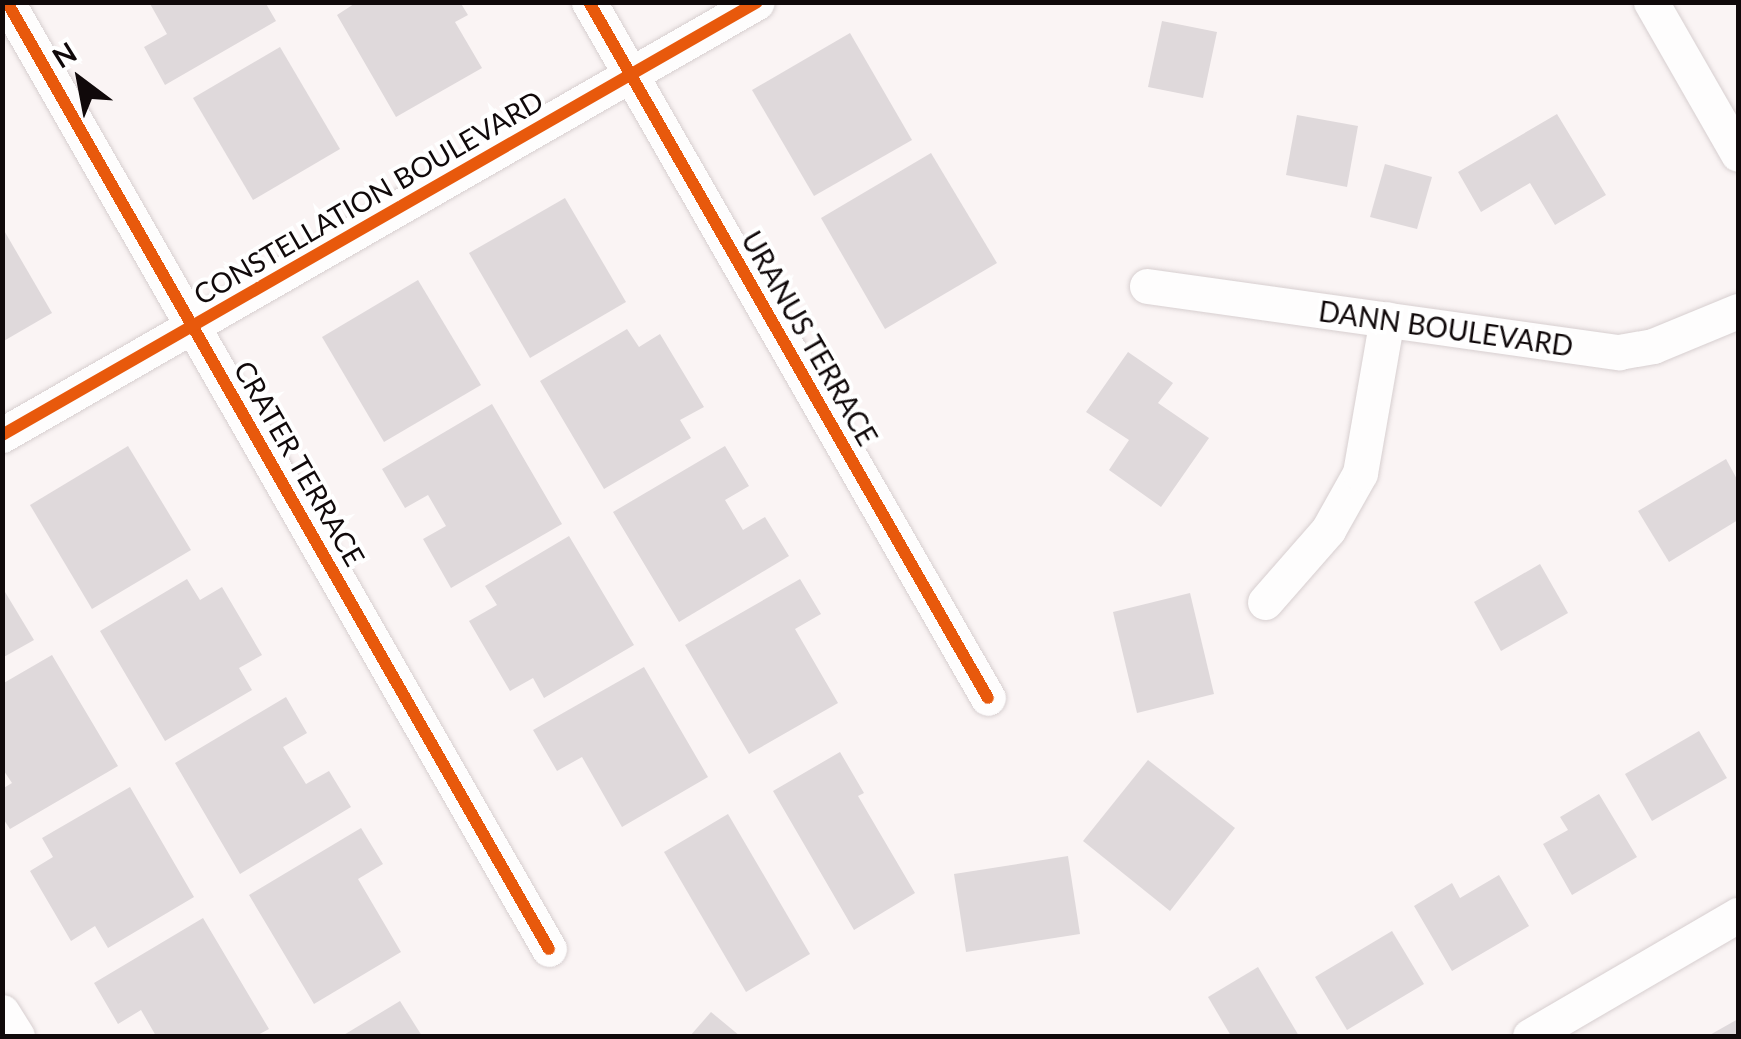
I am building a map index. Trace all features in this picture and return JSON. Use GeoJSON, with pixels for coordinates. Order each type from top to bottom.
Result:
{"type":"FeatureCollection","features":[{"type":"Feature","properties":{"kind":"street","name":"CRATER TERRACE"},"geometry":{"type":"LineString","coordinates":[[7,2],[549,949]]}},
{"type":"Feature","properties":{"kind":"street","name":"URANUS TERRACE"},"geometry":{"type":"LineString","coordinates":[[590,2],[988,698]]}},
{"type":"Feature","properties":{"kind":"street","name":"CONSTELLATION BOULEVARD"},"geometry":{"type":"LineString","coordinates":[[2,434],[758,2]]}},
{"type":"Feature","properties":{"kind":"street"},"geometry":{"type":"LineString","coordinates":[[1651,2],[1738,154]]}},
{"type":"Feature","properties":{"kind":"street","name":"DANN BOULEVARD"},"geometry":{"type":"LineString","coordinates":[[1147,286],[1619,352],[1653,346],[1738,311]]}},
{"type":"Feature","properties":{"kind":"street"},"geometry":{"type":"LineString","coordinates":[[1265,602],[1328,530],[1360,473],[1387,319]]}},
{"type":"Feature","properties":{"kind":"street"},"geometry":{"type":"LineString","coordinates":[[1530,1036],[1738,915]]}},
{"type":"Feature","properties":{"kind":"street"},"geometry":{"type":"LineString","coordinates":[[2,1012],[16,1036]]}},
{"type":"Feature","properties":{"kind":"building"},"geometry":{"type":"Polygon","coordinates":[[[149,2],[265,2],[276,21],[165,85],[144,47],[167,34],[149,2]]]}},
{"type":"Feature","properties":{"kind":"building"},"geometry":{"type":"Polygon","coordinates":[[[357,2],[460,2],[468,15],[455,22],[482,68],[396,117],[337,15],[357,2]]]}},
{"type":"Feature","properties":{"kind":"building"},"geometry":{"type":"Polygon","coordinates":[[[1162,21],[1217,32],[1203,98],[1148,87],[1162,21]]]}},
{"type":"Feature","properties":{"kind":"building"},"geometry":{"type":"Polygon","coordinates":[[[850,33],[912,140],[814,196],[752,90],[850,33]]]}},
{"type":"Feature","properties":{"kind":"building"},"geometry":{"type":"Polygon","coordinates":[[[280,47],[340,149],[253,200],[193,98],[280,47]]]}},
{"type":"Feature","properties":{"kind":"building"},"geometry":{"type":"Polygon","coordinates":[[[1557,114],[1606,195],[1555,225],[1530,183],[1481,212],[1458,172],[1557,114]]]}},
{"type":"Feature","properties":{"kind":"building"},"geometry":{"type":"Polygon","coordinates":[[[1297,115],[1358,126],[1347,187],[1286,175],[1297,115]]]}},
{"type":"Feature","properties":{"kind":"building"},"geometry":{"type":"Polygon","coordinates":[[[931,153],[997,263],[885,329],[821,218],[931,153]]]}},
{"type":"Feature","properties":{"kind":"building"},"geometry":{"type":"Polygon","coordinates":[[[1385,164],[1432,177],[1417,229],[1370,217],[1385,164]]]}},
{"type":"Feature","properties":{"kind":"building"},"geometry":{"type":"Polygon","coordinates":[[[565,198],[626,302],[530,358],[469,253],[565,198]]]}},
{"type":"Feature","properties":{"kind":"building"},"geometry":{"type":"Polygon","coordinates":[[[2,227],[52,313],[2,342],[2,227]]]}},
{"type":"Feature","properties":{"kind":"building"},"geometry":{"type":"Polygon","coordinates":[[[418,280],[481,385],[384,442],[322,337],[418,280]]]}},
{"type":"Feature","properties":{"kind":"building"},"geometry":{"type":"Polygon","coordinates":[[[627,329],[639,347],[660,334],[704,407],[680,420],[691,438],[604,489],[540,381],[627,329]]]}},
{"type":"Feature","properties":{"kind":"building"},"geometry":{"type":"Polygon","coordinates":[[[1128,352],[1173,383],[1158,403],[1209,438],[1161,507],[1109,470],[1129,440],[1086,412],[1128,352]]]}},
{"type":"Feature","properties":{"kind":"building"},"geometry":{"type":"Polygon","coordinates":[[[492,404],[562,524],[451,588],[423,539],[446,526],[428,495],[405,508],[382,469],[492,404]]]}},
{"type":"Feature","properties":{"kind":"building"},"geometry":{"type":"Polygon","coordinates":[[[128,446],[191,550],[92,609],[30,505],[128,446]]]}},
{"type":"Feature","properties":{"kind":"building"},"geometry":{"type":"Polygon","coordinates":[[[725,446],[749,486],[725,500],[743,530],[765,517],[789,556],[679,622],[613,512],[725,446]]]}},
{"type":"Feature","properties":{"kind":"building"},"geometry":{"type":"Polygon","coordinates":[[[1726,459],[1738,481],[1738,520],[1669,562],[1638,511],[1726,459]]]}},
{"type":"Feature","properties":{"kind":"building"},"geometry":{"type":"Polygon","coordinates":[[[569,536],[634,645],[544,698],[533,678],[510,691],[469,621],[497,605],[485,586],[569,536]]]}},
{"type":"Feature","properties":{"kind":"building"},"geometry":{"type":"Polygon","coordinates":[[[1540,564],[1568,613],[1501,651],[1474,602],[1540,564]]]}},
{"type":"Feature","properties":{"kind":"building"},"geometry":{"type":"Polygon","coordinates":[[[187,579],[200,600],[222,587],[262,655],[239,668],[252,690],[165,741],[100,631],[187,579]]]}},
{"type":"Feature","properties":{"kind":"building"},"geometry":{"type":"Polygon","coordinates":[[[800,579],[821,614],[795,629],[838,703],[749,754],[685,645],[800,579]]]}},
{"type":"Feature","properties":{"kind":"building"},"geometry":{"type":"Polygon","coordinates":[[[2,587],[34,640],[2,658],[2,587]]]}},
{"type":"Feature","properties":{"kind":"building"},"geometry":{"type":"Polygon","coordinates":[[[1190,593],[1214,694],[1137,713],[1113,612],[1190,593]]]}},
{"type":"Feature","properties":{"kind":"building"},"geometry":{"type":"Polygon","coordinates":[[[52,655],[118,766],[10,829],[2,817],[2,789],[12,783],[2,768],[2,684],[52,655]]]}},
{"type":"Feature","properties":{"kind":"building"},"geometry":{"type":"Polygon","coordinates":[[[644,667],[708,777],[622,827],[582,757],[557,771],[533,730],[644,667]]]}},
{"type":"Feature","properties":{"kind":"building"},"geometry":{"type":"Polygon","coordinates":[[[286,697],[307,733],[283,747],[306,784],[329,771],[351,807],[240,874],[175,763],[286,697]]]}},
{"type":"Feature","properties":{"kind":"building"},"geometry":{"type":"Polygon","coordinates":[[[1699,731],[1727,778],[1652,821],[1625,774],[1699,731]]]}},
{"type":"Feature","properties":{"kind":"building"},"geometry":{"type":"Polygon","coordinates":[[[840,752],[864,793],[858,796],[915,893],[854,930],[773,791],[840,752]]]}},
{"type":"Feature","properties":{"kind":"building"},"geometry":{"type":"Polygon","coordinates":[[[1148,760],[1235,828],[1170,911],[1083,841],[1148,760]]]}},
{"type":"Feature","properties":{"kind":"building"},"geometry":{"type":"Polygon","coordinates":[[[130,787],[194,897],[108,948],[95,926],[71,941],[30,871],[53,857],[42,838],[130,787]]]}},
{"type":"Feature","properties":{"kind":"building"},"geometry":{"type":"Polygon","coordinates":[[[1599,794],[1637,857],[1572,895],[1543,844],[1568,830],[1560,817],[1599,794]]]}},
{"type":"Feature","properties":{"kind":"building"},"geometry":{"type":"Polygon","coordinates":[[[728,814],[810,954],[746,992],[664,852],[728,814]]]}},
{"type":"Feature","properties":{"kind":"building"},"geometry":{"type":"Polygon","coordinates":[[[361,828],[383,864],[358,879],[401,952],[314,1004],[249,895],[361,828]]]}},
{"type":"Feature","properties":{"kind":"building"},"geometry":{"type":"Polygon","coordinates":[[[1068,856],[1080,934],[966,952],[954,874],[1068,856]]]}},
{"type":"Feature","properties":{"kind":"building"},"geometry":{"type":"Polygon","coordinates":[[[1499,875],[1529,926],[1452,971],[1414,906],[1452,883],[1460,898],[1499,875]]]}},
{"type":"Feature","properties":{"kind":"building"},"geometry":{"type":"Polygon","coordinates":[[[203,918],[269,1029],[256,1036],[156,1036],[141,1010],[118,1024],[94,983],[203,918]]]}},
{"type":"Feature","properties":{"kind":"building"},"geometry":{"type":"Polygon","coordinates":[[[1392,931],[1424,984],[1347,1030],[1315,977],[1392,931]]]}},
{"type":"Feature","properties":{"kind":"building"},"geometry":{"type":"Polygon","coordinates":[[[1258,967],[1299,1036],[1231,1036],[1208,997],[1258,967]]]}},
{"type":"Feature","properties":{"kind":"building"},"geometry":{"type":"Polygon","coordinates":[[[400,1001],[422,1036],[342,1036],[400,1001]]]}},
{"type":"Feature","properties":{"kind":"building"},"geometry":{"type":"Polygon","coordinates":[[[711,1012],[740,1036],[690,1036],[711,1012]]]}},
{"type":"Feature","properties":{"kind":"building"},"geometry":{"type":"Polygon","coordinates":[[[1738,1019],[1738,1036],[1708,1036],[1738,1019]]]}},
{"type":"Feature","properties":{"kind":"cycle path"},"geometry":{"type":"LineString","coordinates":[[7,2],[549,949]]}},
{"type":"Feature","properties":{"kind":"cycle path"},"geometry":{"type":"LineString","coordinates":[[589,2],[988,698]]}},
{"type":"Feature","properties":{"kind":"cycle path"},"geometry":{"type":"LineString","coordinates":[[2,435],[757,2]]}}]}
